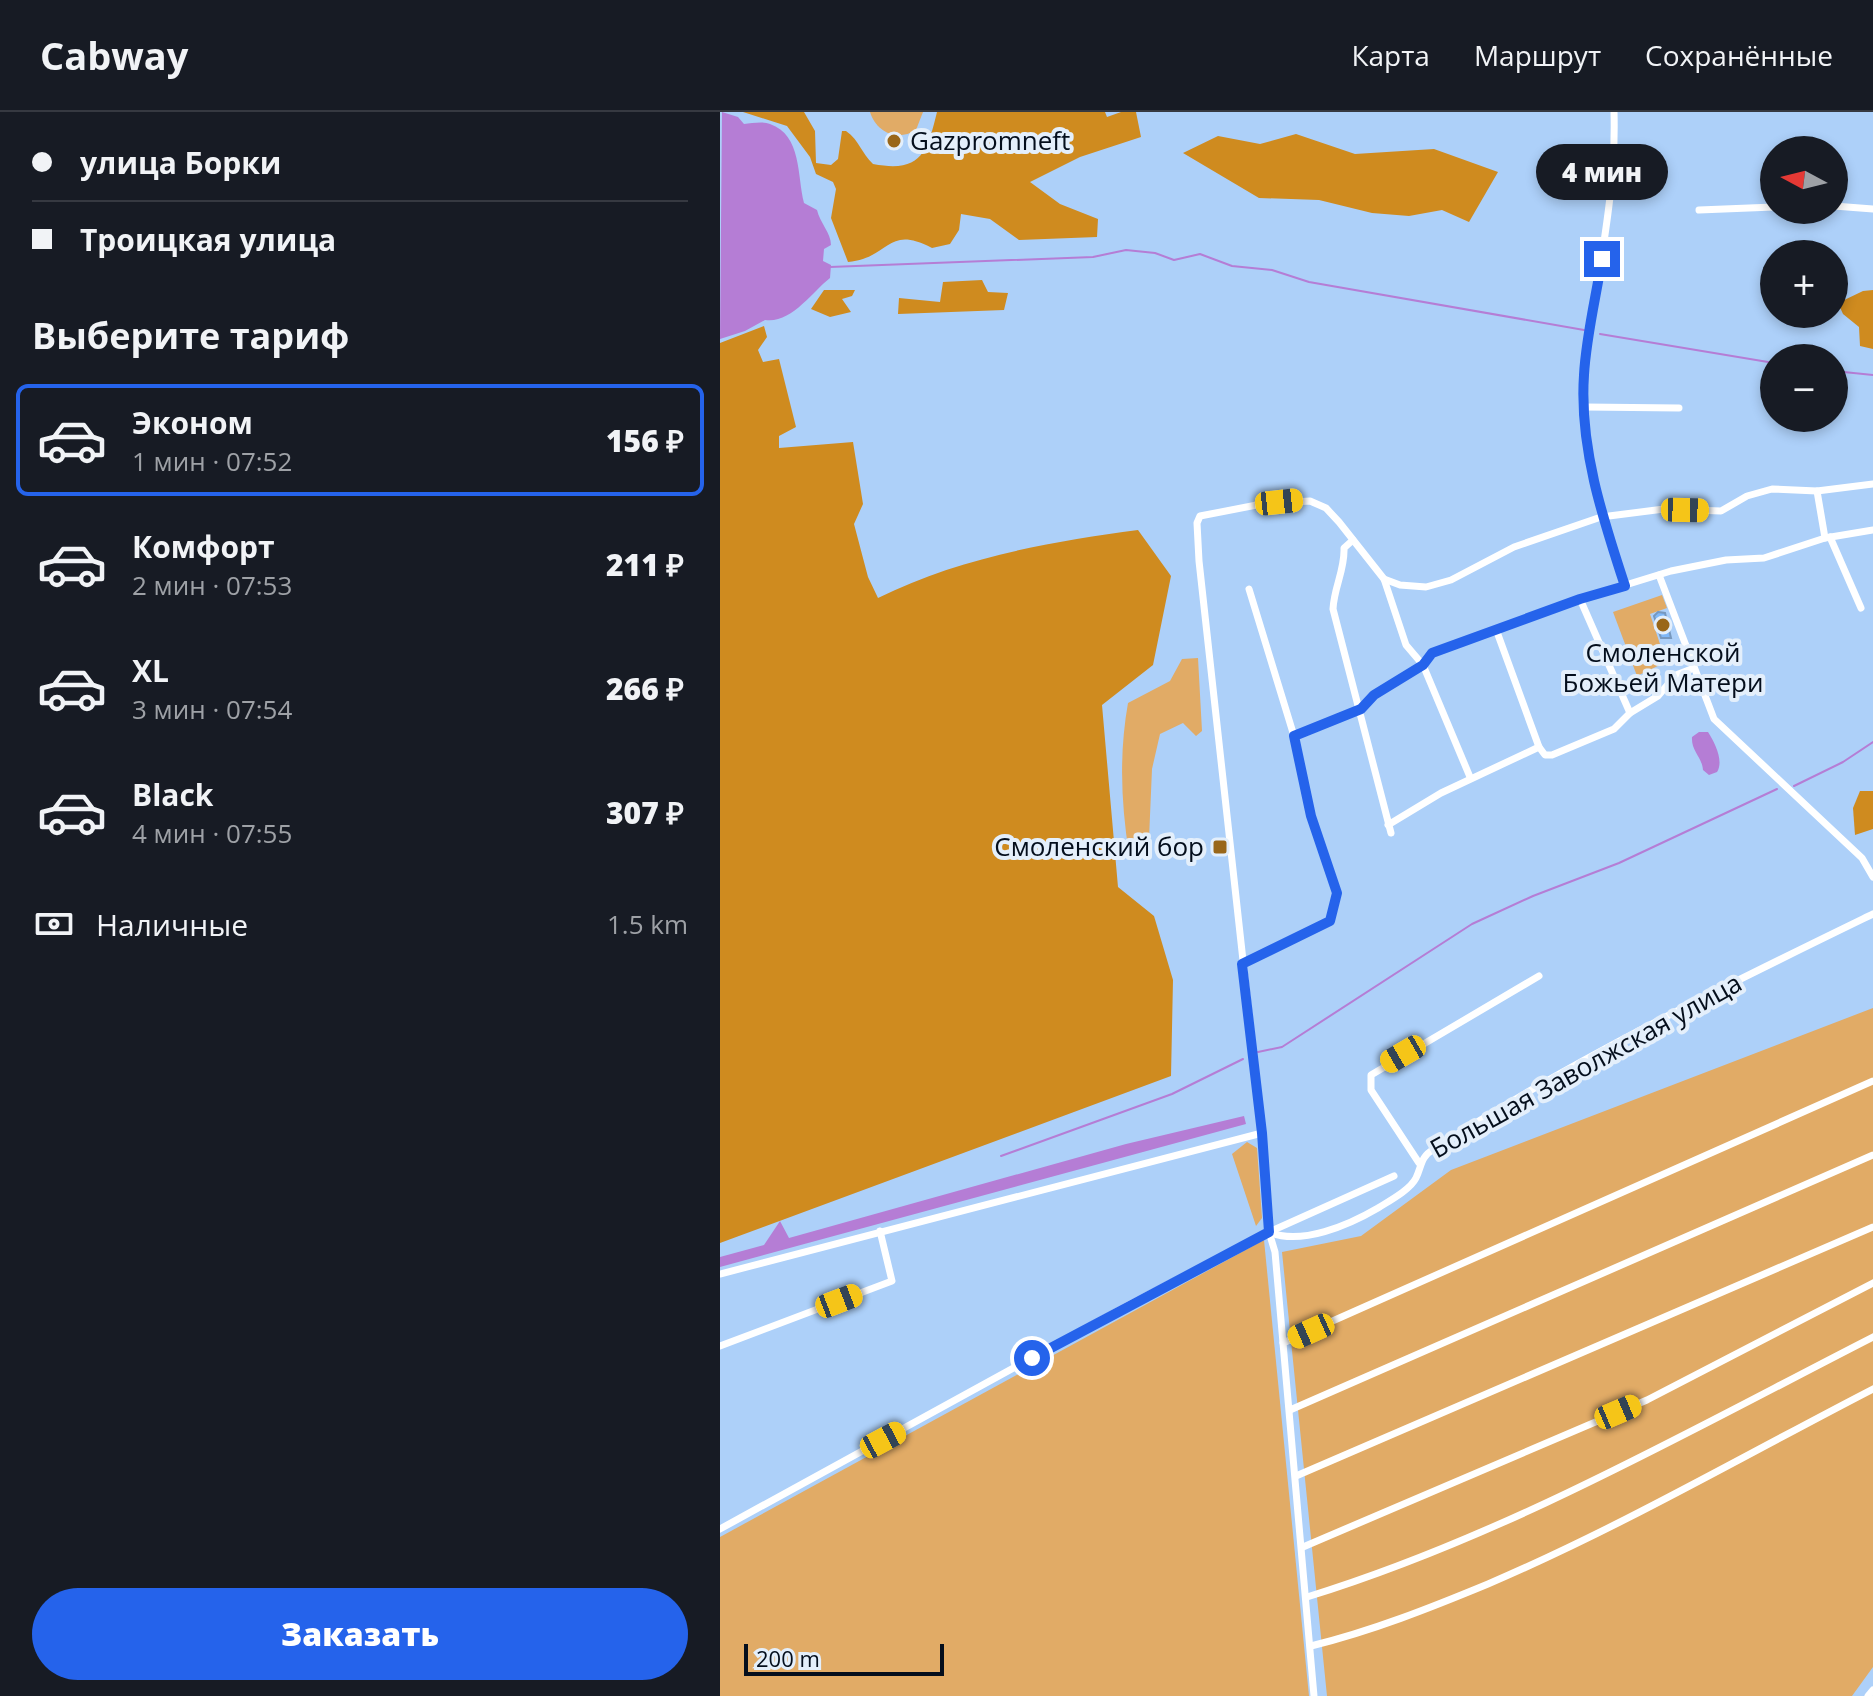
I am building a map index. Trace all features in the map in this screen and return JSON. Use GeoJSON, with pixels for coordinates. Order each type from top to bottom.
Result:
{"type":"FeatureCollection","features":[{"type":"Feature","properties":{"kind":"street"},"geometry":{"type":"LineString","coordinates":[[1614,112],[1615,156],[1584,376],[1585,407],[1601,517],[1625,586]]}},
{"type":"Feature","properties":{"kind":"street"},"geometry":{"type":"LineString","coordinates":[[1848,207],[1873,209]]}},
{"type":"Feature","properties":{"kind":"street"},"geometry":{"type":"LineString","coordinates":[[1699,210],[1760,208]]}},
{"type":"Feature","properties":{"kind":"street"},"geometry":{"type":"LineString","coordinates":[[1585,407],[1679,408]]}},
{"type":"Feature","properties":{"kind":"street"},"geometry":{"type":"LineString","coordinates":[[1384,579],[1413,587],[1451,580],[1514,547],[1601,517],[1664,509],[1721,511],[1747,496],[1772,489],[1817,491],[1873,484]]}},
{"type":"Feature","properties":{"kind":"street"},"geometry":{"type":"LineString","coordinates":[[1817,491],[1827,537],[1861,608]]}},
{"type":"Feature","properties":{"kind":"street"},"geometry":{"type":"LineString","coordinates":[[1314,1696],[1275,1252],[1269,1232],[1262,1133],[1197,523],[1200,516],[1262,504],[1310,501],[1326,508],[1384,579],[1406,645],[1423,665],[1470,777]]}},
{"type":"Feature","properties":{"kind":"street"},"geometry":{"type":"LineString","coordinates":[[1294,736],[1361,709],[1374,695],[1423,665],[1432,653],[1497,632],[1580,599],[1709,563],[1764,558],[1827,537],[1873,530]]}},
{"type":"Feature","properties":{"kind":"street"},"geometry":{"type":"LineString","coordinates":[[1353,540],[1344,548],[1342,574],[1333,591],[1333,609],[1390,829],[1470,777],[1539,747]]}},
{"type":"Feature","properties":{"kind":"street"},"geometry":{"type":"LineString","coordinates":[[1659,575],[1714,719],[1862,858],[1873,877]]}},
{"type":"Feature","properties":{"kind":"street"},"geometry":{"type":"LineString","coordinates":[[1242,964],[1330,921],[1335,913],[1337,893],[1311,816],[1294,736],[1249,589]]}},
{"type":"Feature","properties":{"kind":"street"},"geometry":{"type":"LineString","coordinates":[[1580,599],[1630,713]]}},
{"type":"Feature","properties":{"kind":"street"},"geometry":{"type":"LineString","coordinates":[[1497,632],[1539,747],[1545,755],[1552,755],[1614,729],[1630,713],[1658,696],[1676,675],[1694,668]]}},
{"type":"Feature","properties":{"kind":"street","name":"Большая Заволжская улица"},"geometry":{"type":"LineString","coordinates":[[1269,1232],[1289,1237],[1346,1225],[1410,1186],[1417,1177],[1419,1163],[1429,1151],[1452,1137],[1668,1014],[1873,914]]}},
{"type":"Feature","properties":{"kind":"street"},"geometry":{"type":"LineString","coordinates":[[1419,1163],[1371,1090],[1371,1075],[1539,976]]}},
{"type":"Feature","properties":{"kind":"street"},"geometry":{"type":"LineString","coordinates":[[1283,1343],[1873,1081]]}},
{"type":"Feature","properties":{"kind":"street"},"geometry":{"type":"LineString","coordinates":[[720,1274],[1262,1133]]}},
{"type":"Feature","properties":{"kind":"street"},"geometry":{"type":"LineString","coordinates":[[1290,1410],[1873,1155]]}},
{"type":"Feature","properties":{"kind":"street"},"geometry":{"type":"LineString","coordinates":[[720,1529],[1130,1304],[1269,1232],[1394,1176]]}},
{"type":"Feature","properties":{"kind":"street"},"geometry":{"type":"LineString","coordinates":[[1296,1476],[1873,1227]]}},
{"type":"Feature","properties":{"kind":"street"},"geometry":{"type":"LineString","coordinates":[[720,1346],[892,1281],[880,1231]]}},
{"type":"Feature","properties":{"kind":"street"},"geometry":{"type":"LineString","coordinates":[[1303,1547],[1647,1400],[1873,1283]]}},
{"type":"Feature","properties":{"kind":"street"},"geometry":{"type":"LineString","coordinates":[[1307,1597],[1481,1533],[1873,1337]]}},
{"type":"Feature","properties":{"kind":"street"},"geometry":{"type":"LineString","coordinates":[[1311,1646],[1440,1605],[1565,1552],[1873,1389]]}},
{"type":"Feature","properties":{"kind":"street"},"geometry":{"type":"LineString","coordinates":[[1868,1696],[1873,1690]]}},
{"type":"Feature","properties":{"kind":"shaded area"},"geometry":{"type":"Polygon","coordinates":[[[722,112],[738,117],[744,124],[770,124],[788,137],[796,158],[804,203],[817,210],[829,236],[831,245],[824,249],[823,261],[831,265],[830,278],[792,312],[720,339],[722,112]]]}},
{"type":"Feature","properties":{"kind":"shaded area"},"geometry":{"type":"Polygon","coordinates":[[[743,112],[804,112],[815,131],[816,163],[831,165],[838,159],[842,131],[854,139],[873,164],[889,166],[912,162],[919,157],[930,139],[937,112],[1105,112],[1107,117],[1121,112],[1136,112],[1141,137],[1080,157],[1030,182],[1060,204],[1098,219],[1097,237],[1019,240],[990,219],[961,214],[959,230],[950,244],[932,248],[917,242],[897,241],[873,255],[848,262],[831,218],[836,189],[833,182],[816,174],[810,157],[787,126],[743,112]]]}},
{"type":"Feature","properties":{"kind":"shaded area"},"geometry":{"type":"Polygon","coordinates":[[[870,112],[923,112],[916,130],[895,135],[882,130],[870,112]]]}},
{"type":"Feature","properties":{"kind":"shaded area"},"geometry":{"type":"Polygon","coordinates":[[[1296,134],[1355,154],[1434,149],[1498,172],[1469,222],[1442,210],[1409,216],[1372,213],[1319,200],[1259,198],[1183,153],[1218,136],[1260,144],[1296,134]]]}},
{"type":"Feature","properties":{"kind":"shaded area"},"geometry":{"type":"Polygon","coordinates":[[[982,280],[988,292],[1008,293],[1004,310],[898,314],[899,298],[940,302],[943,282],[982,280]]]}},
{"type":"Feature","properties":{"kind":"shaded area"},"geometry":{"type":"Polygon","coordinates":[[[824,290],[855,290],[852,296],[842,299],[851,312],[830,317],[811,309],[824,290]]]}},
{"type":"Feature","properties":{"kind":"shaded area"},"geometry":{"type":"Polygon","coordinates":[[[1873,290],[1873,349],[1860,346],[1859,327],[1848,318],[1848,298],[1873,290]]]}},
{"type":"Feature","properties":{"kind":"shaded area"},"geometry":{"type":"Polygon","coordinates":[[[764,326],[767,337],[758,350],[763,362],[779,359],[796,427],[779,436],[779,448],[853,442],[863,504],[854,524],[868,577],[878,598],[972,562],[1071,540],[1138,530],[1171,576],[1153,665],[1102,705],[1118,887],[1154,916],[1173,980],[1171,1076],[720,1243],[720,343],[764,326]]]}},
{"type":"Feature","properties":{"kind":"shaded area"},"geometry":{"type":"Polygon","coordinates":[[[1662,595],[1667,608],[1650,614],[1666,662],[1637,676],[1613,612],[1662,595]]]}},
{"type":"Feature","properties":{"kind":"shaded area"},"geometry":{"type":"Polygon","coordinates":[[[1198,658],[1202,731],[1196,736],[1183,723],[1160,734],[1152,769],[1149,839],[1139,860],[1129,854],[1124,816],[1122,760],[1128,703],[1170,681],[1182,659],[1198,658]]]}},
{"type":"Feature","properties":{"kind":"shaded area"},"geometry":{"type":"Polygon","coordinates":[[[1699,732],[1708,732],[1719,757],[1717,772],[1709,775],[1703,770],[1692,742],[1692,737],[1699,732]]]}},
{"type":"Feature","properties":{"kind":"shaded area"},"geometry":{"type":"Polygon","coordinates":[[[1860,791],[1873,791],[1873,829],[1855,835],[1853,808],[1860,791]]]}},
{"type":"Feature","properties":{"kind":"shaded area"},"geometry":{"type":"Polygon","coordinates":[[[1873,1008],[1873,1667],[1852,1696],[1327,1696],[1282,1252],[1361,1236],[1451,1170],[1873,1008]]]}},
{"type":"Feature","properties":{"kind":"shaded area"},"geometry":{"type":"Polygon","coordinates":[[[1244,1116],[1246,1124],[720,1267],[720,1257],[764,1245],[780,1221],[789,1238],[1126,1144],[1244,1116]]]}},
{"type":"Feature","properties":{"kind":"shaded area"},"geometry":{"type":"Polygon","coordinates":[[[1247,1142],[1257,1148],[1262,1218],[1256,1226],[1232,1154],[1247,1142]]]}},
{"type":"Feature","properties":{"kind":"shaded area"},"geometry":{"type":"Polygon","coordinates":[[[1264,1240],[1309,1696],[720,1696],[720,1537],[1264,1240]]]}},
{"type":"Feature","properties":{"kind":"building","name":"Смоленской Божьей Матери"},"geometry":{"type":"Polygon","coordinates":[[[1658,612],[1665,613],[1671,638],[1661,638],[1654,616],[1658,612]]]}},
{"type":"Feature","properties":{"kind":"waterway"},"geometry":{"type":"LineString","coordinates":[[830,267],[1093,257],[1126,250],[1155,253],[1174,260],[1200,254],[1232,266],[1272,270],[1309,282],[1584,330]]}},
{"type":"Feature","properties":{"kind":"waterway"},"geometry":{"type":"LineString","coordinates":[[1600,334],[1760,361]]}},
{"type":"Feature","properties":{"kind":"waterway"},"geometry":{"type":"LineString","coordinates":[[1848,372],[1873,375]]}},
{"type":"Feature","properties":{"kind":"waterway"},"geometry":{"type":"LineString","coordinates":[[1794,786],[1843,762],[1873,742]]}},
{"type":"Feature","properties":{"kind":"waterway"},"geometry":{"type":"LineString","coordinates":[[1258,1052],[1282,1047],[1472,924],[1533,896],[1619,863],[1777,789]]}},
{"type":"Feature","properties":{"kind":"waterway"},"geometry":{"type":"LineString","coordinates":[[1001,1156],[1172,1094],[1243,1059]]}},
{"type":"Feature","properties":{"kind":"place","name":"Gazpromneft"},"geometry":{"type":"Point","coordinates":[894,141]}},
{"type":"Feature","properties":{"kind":"place","name":"Смоленской Божьей Матери"},"geometry":{"type":"Point","coordinates":[1663,625]}},
{"type":"Feature","properties":{"kind":"place","name":"Смоленский бор"},"geometry":{"type":"Point","coordinates":[1220,847]}},
{"type":"Feature","properties":{"kind":"route"},"geometry":{"type":"LineString","coordinates":[[1032,1358],[1269,1232],[1262,1133],[1242,964],[1330,921],[1338,899],[1311,816],[1294,736],[1361,709],[1374,695],[1423,665],[1432,653],[1497,632],[1580,599],[1625,586],[1601,517],[1586,431],[1584,376],[1602,259]]}}]}
